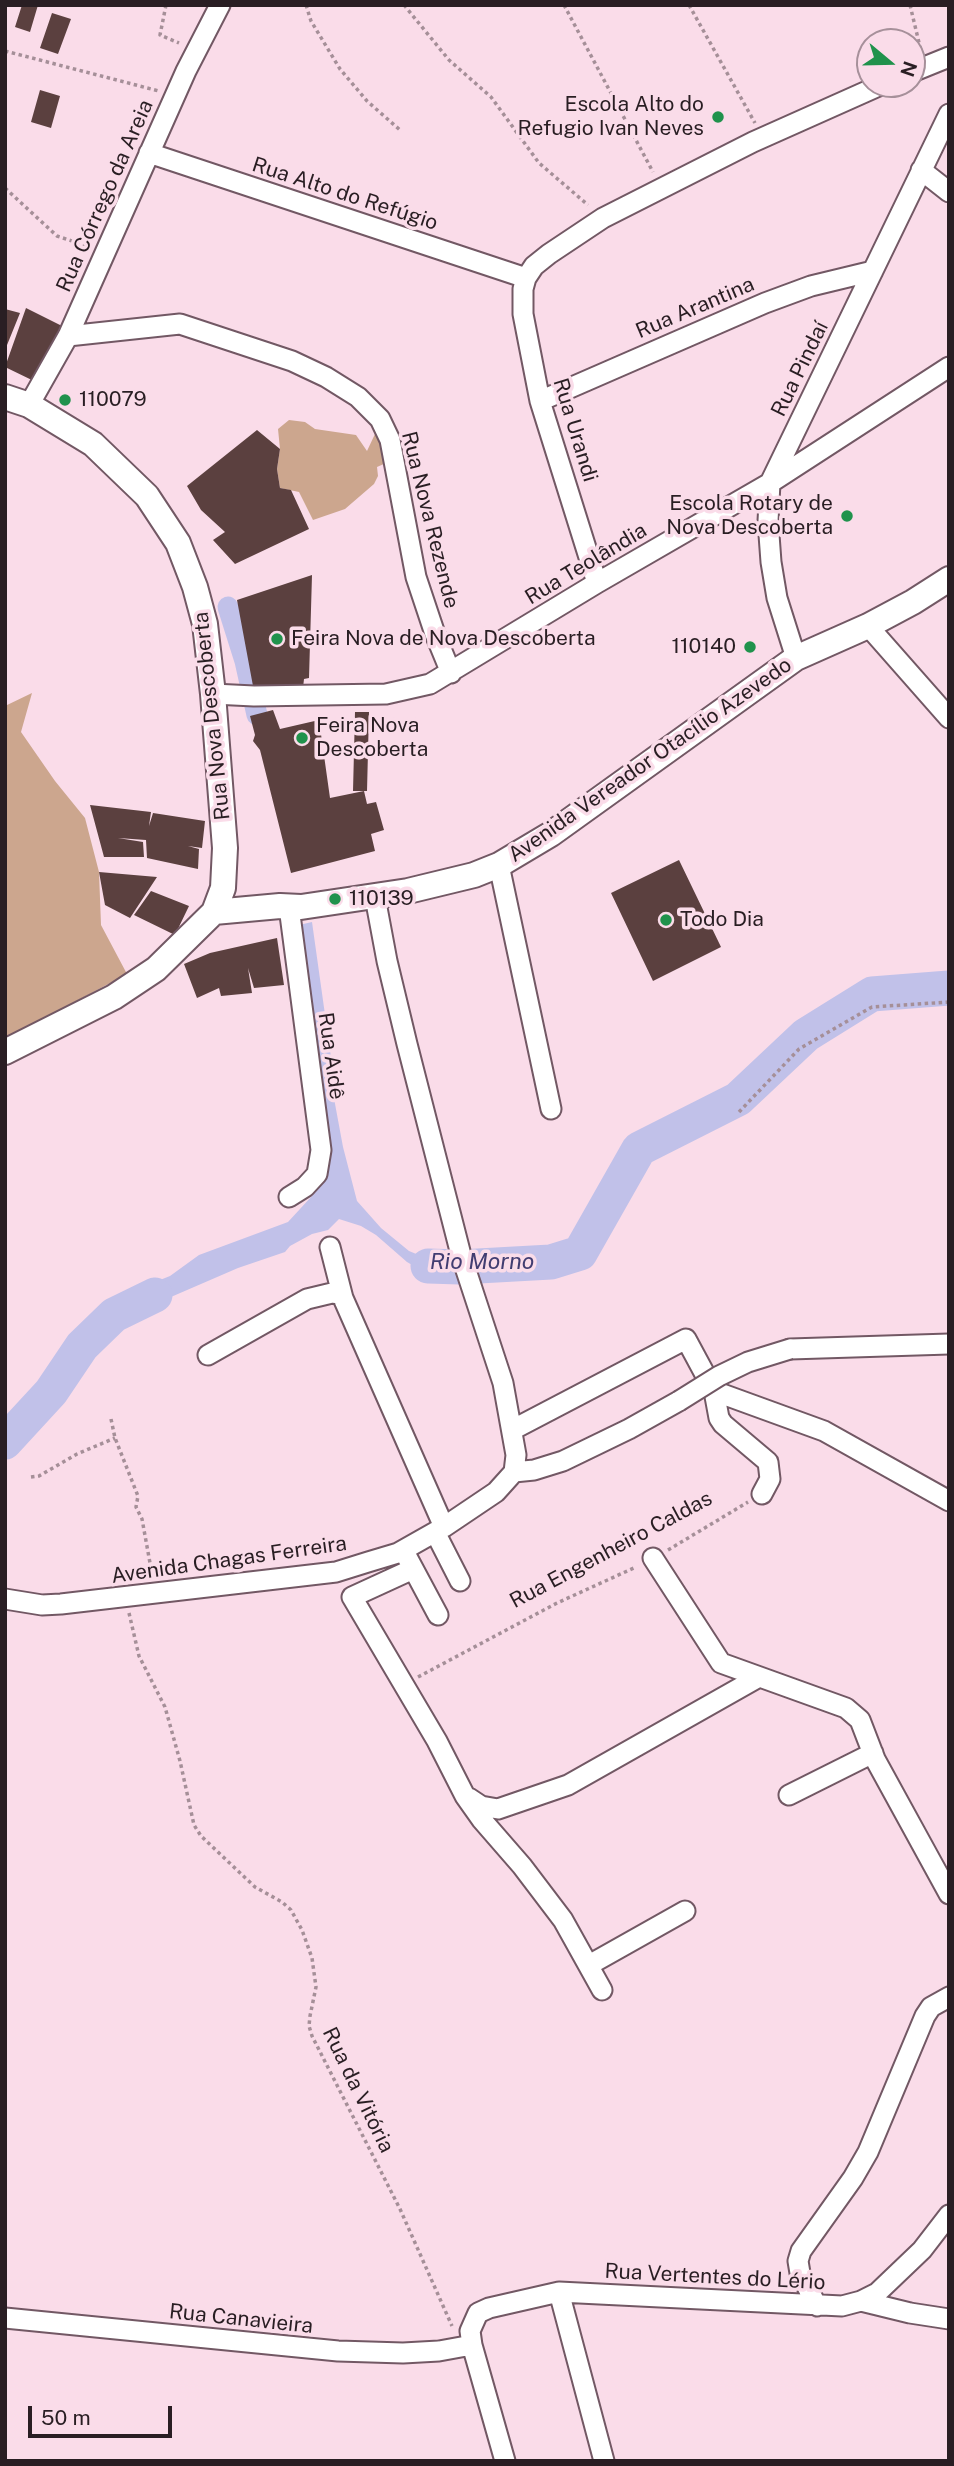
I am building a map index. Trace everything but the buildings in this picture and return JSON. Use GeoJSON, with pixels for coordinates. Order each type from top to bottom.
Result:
{"type":"FeatureCollection","features":[{"type":"Feature","properties":{"kind":"main road","name":"Rua Nova Descoberta"},"geometry":{"type":"LineString","coordinates":[[5,397],[29,405],[93,444],[147,496],[178,543],[199,599],[205,624],[214,694],[225,848],[223,888],[214,912]]}},
{"type":"Feature","properties":{"kind":"main road","name":"Avenida Vereador Otacílio Azevedo"},"geometry":{"type":"LineString","coordinates":[[214,912],[301,907],[375,897],[474,875],[499,865],[551,834],[796,658],[868,626],[949,579]]}},
{"type":"Feature","properties":{"kind":"main road"},"geometry":{"type":"LineString","coordinates":[[5,1052],[124,990],[156,969],[214,912]]}},
{"type":"Feature","properties":{"kind":"street","name":"Rua Córrego da Areia"},"geometry":{"type":"LineString","coordinates":[[29,405],[68,336],[175,95],[220,5]]}},
{"type":"Feature","properties":{"kind":"street"},"geometry":{"type":"LineString","coordinates":[[926,67],[949,57]]}},
{"type":"Feature","properties":{"kind":"street"},"geometry":{"type":"LineString","coordinates":[[524,283],[540,260],[603,218],[660,186],[856,96]]}},
{"type":"Feature","properties":{"kind":"street","name":"Rua Pindaí"},"geometry":{"type":"LineString","coordinates":[[796,658],[777,598],[771,562],[768,521],[770,483],[949,114]]}},
{"type":"Feature","properties":{"kind":"street","name":"Rua Alto do Refúgio"},"geometry":{"type":"LineString","coordinates":[[149,153],[524,283]]}},
{"type":"Feature","properties":{"kind":"street"},"geometry":{"type":"LineString","coordinates":[[921,170],[949,192]]}},
{"type":"Feature","properties":{"kind":"street","name":"Rua Arantina"},"geometry":{"type":"LineString","coordinates":[[540,401],[765,303],[811,286],[873,271]]}},
{"type":"Feature","properties":{"kind":"street","name":"Rua Urandi"},"geometry":{"type":"LineString","coordinates":[[524,283],[523,314],[540,401],[597,583]]}},
{"type":"Feature","properties":{"kind":"street","name":"Rua Nova Rezende"},"geometry":{"type":"LineString","coordinates":[[68,336],[180,324],[292,361],[326,377],[358,397],[380,419],[390,440],[416,577],[451,673]]}},
{"type":"Feature","properties":{"kind":"street","name":"Rua Teolândia"},"geometry":{"type":"LineString","coordinates":[[214,694],[386,694],[417,688],[451,673],[597,583],[770,483],[949,367]]}},
{"type":"Feature","properties":{"kind":"street"},"geometry":{"type":"LineString","coordinates":[[868,626],[949,718]]}},
{"type":"Feature","properties":{"kind":"street"},"geometry":{"type":"LineString","coordinates":[[499,865],[551,1109]]}},
{"type":"Feature","properties":{"kind":"street"},"geometry":{"type":"LineString","coordinates":[[375,897],[387,961],[461,1255],[498,1363],[516,1455],[514,1472],[534,1470],[564,1461],[629,1429],[719,1376],[748,1362],[790,1349],[949,1343]]}},
{"type":"Feature","properties":{"kind":"street","name":"Rua Aidê"},"geometry":{"type":"LineString","coordinates":[[289,907],[321,1150],[317,1174],[305,1187],[289,1197]]}},
{"type":"Feature","properties":{"kind":"street"},"geometry":{"type":"LineString","coordinates":[[330,1247],[343,1298],[460,1581]]}},
{"type":"Feature","properties":{"kind":"street"},"geometry":{"type":"LineString","coordinates":[[208,1355],[307,1299],[332,1293],[343,1298]]}},
{"type":"Feature","properties":{"kind":"street"},"geometry":{"type":"LineString","coordinates":[[512,1430],[686,1339],[714,1391],[719,1418],[768,1462],[769,1479],[762,1494]]}},
{"type":"Feature","properties":{"kind":"street"},"geometry":{"type":"LineString","coordinates":[[714,1391],[824,1431],[949,1501]]}},
{"type":"Feature","properties":{"kind":"street","name":"Avenida Chagas Ferreira"},"geometry":{"type":"LineString","coordinates":[[5,1599],[42,1605],[61,1604],[336,1572],[404,1549],[440,1530],[487,1499],[514,1472]]}},
{"type":"Feature","properties":{"kind":"street"},"geometry":{"type":"LineString","coordinates":[[404,1549],[438,1615]]}},
{"type":"Feature","properties":{"kind":"street"},"geometry":{"type":"LineString","coordinates":[[653,1558],[721,1663],[846,1707],[860,1720],[873,1753],[948,1893]]}},
{"type":"Feature","properties":{"kind":"street"},"geometry":{"type":"LineString","coordinates":[[414,1569],[352,1597],[437,1741],[465,1796],[564,1920],[602,1990]]}},
{"type":"Feature","properties":{"kind":"street"},"geometry":{"type":"LineString","coordinates":[[465,1796],[481,1806],[498,1809],[568,1785],[759,1677]]}},
{"type":"Feature","properties":{"kind":"street"},"geometry":{"type":"LineString","coordinates":[[789,1795],[873,1753]]}},
{"type":"Feature","properties":{"kind":"street"},"geometry":{"type":"LineString","coordinates":[[589,1965],[685,1911]]}},
{"type":"Feature","properties":{"kind":"street"},"geometry":{"type":"LineString","coordinates":[[817,2306],[800,2273],[798,2261],[801,2251],[868,2152],[925,2016],[931,2007],[949,1997]]}},
{"type":"Feature","properties":{"kind":"street","name":"Rua Vertentes do Lério"},"geometry":{"type":"LineString","coordinates":[[467,2346],[470,2330],[478,2314],[489,2308],[559,2292],[817,2306],[842,2306],[861,2301],[887,2284],[930,2240],[949,2215]]}},
{"type":"Feature","properties":{"kind":"street"},"geometry":{"type":"LineString","coordinates":[[930,2240],[949,2247]]}},
{"type":"Feature","properties":{"kind":"street"},"geometry":{"type":"LineString","coordinates":[[559,2292],[604,2461]]}},
{"type":"Feature","properties":{"kind":"street"},"geometry":{"type":"LineString","coordinates":[[861,2301],[949,2319]]}},
{"type":"Feature","properties":{"kind":"street","name":"Rua Canavieira"},"geometry":{"type":"LineString","coordinates":[[5,2318],[338,2351],[403,2353],[467,2346]]}},
{"type":"Feature","properties":{"kind":"street"},"geometry":{"type":"LineString","coordinates":[[467,2346],[505,2461]]}},
{"type":"Feature","properties":{"kind":"path"},"geometry":{"type":"LineString","coordinates":[[166,5],[160,35],[197,50]]}},
{"type":"Feature","properties":{"kind":"path"},"geometry":{"type":"LineString","coordinates":[[306,5],[311,21],[340,69],[367,101],[400,130]]}},
{"type":"Feature","properties":{"kind":"path"},"geometry":{"type":"LineString","coordinates":[[404,5],[449,60],[492,97],[539,163],[603,218]]}},
{"type":"Feature","properties":{"kind":"path"},"geometry":{"type":"LineString","coordinates":[[564,5],[660,186]]}},
{"type":"Feature","properties":{"kind":"path"},"geometry":{"type":"LineString","coordinates":[[689,5],[741,101],[764,137]]}},
{"type":"Feature","properties":{"kind":"path"},"geometry":{"type":"LineString","coordinates":[[910,5],[916,28]]}},
{"type":"Feature","properties":{"kind":"path"},"geometry":{"type":"LineString","coordinates":[[5,51],[175,95]]}},
{"type":"Feature","properties":{"kind":"path"},"geometry":{"type":"LineString","coordinates":[[5,188],[57,236],[105,253]]}},
{"type":"Feature","properties":{"kind":"path"},"geometry":{"type":"LineString","coordinates":[[739,1112],[799,1049],[872,1007],[949,1002]]}},
{"type":"Feature","properties":{"kind":"path"},"geometry":{"type":"LineString","coordinates":[[111,1419],[115,1438],[138,1496],[136,1507],[142,1519],[148,1546],[155,1594]]}},
{"type":"Feature","properties":{"kind":"path"},"geometry":{"type":"LineString","coordinates":[[31,1477],[39,1476],[77,1454],[115,1438]]}},
{"type":"Feature","properties":{"kind":"path","name":"Rua Engenheiro Caldas"},"geometry":{"type":"LineString","coordinates":[[403,1685],[557,1604],[653,1558],[762,1494]]}},
{"type":"Feature","properties":{"kind":"path","name":"Rua da Vitória"},"geometry":{"type":"LineString","coordinates":[[126,1597],[139,1656],[165,1707],[194,1825],[201,1836],[247,1879],[291,1910],[302,1930],[312,1958],[316,1987],[309,2026],[312,2036],[467,2346]]}},
{"type":"Feature","properties":{"kind":"shaded area"},"geometry":{"type":"Polygon","coordinates":[[[289,420],[305,422],[315,429],[356,435],[367,451],[375,434],[386,451],[386,463],[377,467],[378,476],[374,484],[345,509],[313,520],[299,492],[280,488],[277,469],[280,449],[278,429],[289,420]]]}},
{"type":"Feature","properties":{"kind":"shaded area"},"geometry":{"type":"Polygon","coordinates":[[[32,693],[21,732],[85,818],[99,872],[101,925],[127,974],[5,1039],[5,706],[32,693]]]}},
{"type":"Feature","properties":{"kind":"water"},"geometry":{"type":"Polygon","coordinates":[[[312,922],[335,1086],[333,1093],[357,1201],[381,1228],[409,1251],[426,1258],[451,1260],[454,1280],[433,1277],[407,1262],[376,1235],[361,1226],[339,1219],[328,1230],[312,1234],[290,1246],[285,1252],[238,1268],[120,1319],[110,1312],[150,1284],[170,1276],[199,1255],[288,1222],[323,1184],[328,1152],[299,925],[312,922]]]}},
{"type":"Feature","properties":{"kind":"waterway"},"geometry":{"type":"LineString","coordinates":[[228,607],[245,661],[257,715]]}},
{"type":"Feature","properties":{"kind":"waterway","name":"Rio Morno"},"geometry":{"type":"LineString","coordinates":[[428,1266],[551,1262],[580,1253],[639,1149],[738,1099],[806,1035],[872,994],[949,988]]}},
{"type":"Feature","properties":{"kind":"waterway","name":"Rio Morno"},"geometry":{"type":"LineString","coordinates":[[5,1442],[51,1392],[82,1346],[114,1315],[155,1295]]}},
{"type":"Feature","properties":{"kind":"place","name":"Escola Alto do Refugio Ivan Neves"},"geometry":{"type":"Point","coordinates":[718,117]}},
{"type":"Feature","properties":{"kind":"place","name":"110079"},"geometry":{"type":"Point","coordinates":[65,400]}},
{"type":"Feature","properties":{"kind":"place","name":"Escola Rotary de Nova Descoberta"},"geometry":{"type":"Point","coordinates":[847,516]}},
{"type":"Feature","properties":{"kind":"place","name":"Feira Nova de Nova Descoberta"},"geometry":{"type":"Point","coordinates":[277,639]}},
{"type":"Feature","properties":{"kind":"place","name":"110140"},"geometry":{"type":"Point","coordinates":[750,647]}},
{"type":"Feature","properties":{"kind":"place","name":"Feira Nova Descoberta"},"geometry":{"type":"Point","coordinates":[302,738]}},
{"type":"Feature","properties":{"kind":"place","name":"110139"},"geometry":{"type":"Point","coordinates":[335,899]}},
{"type":"Feature","properties":{"kind":"place","name":"Todo Dia"},"geometry":{"type":"Point","coordinates":[666,920]}}]}
